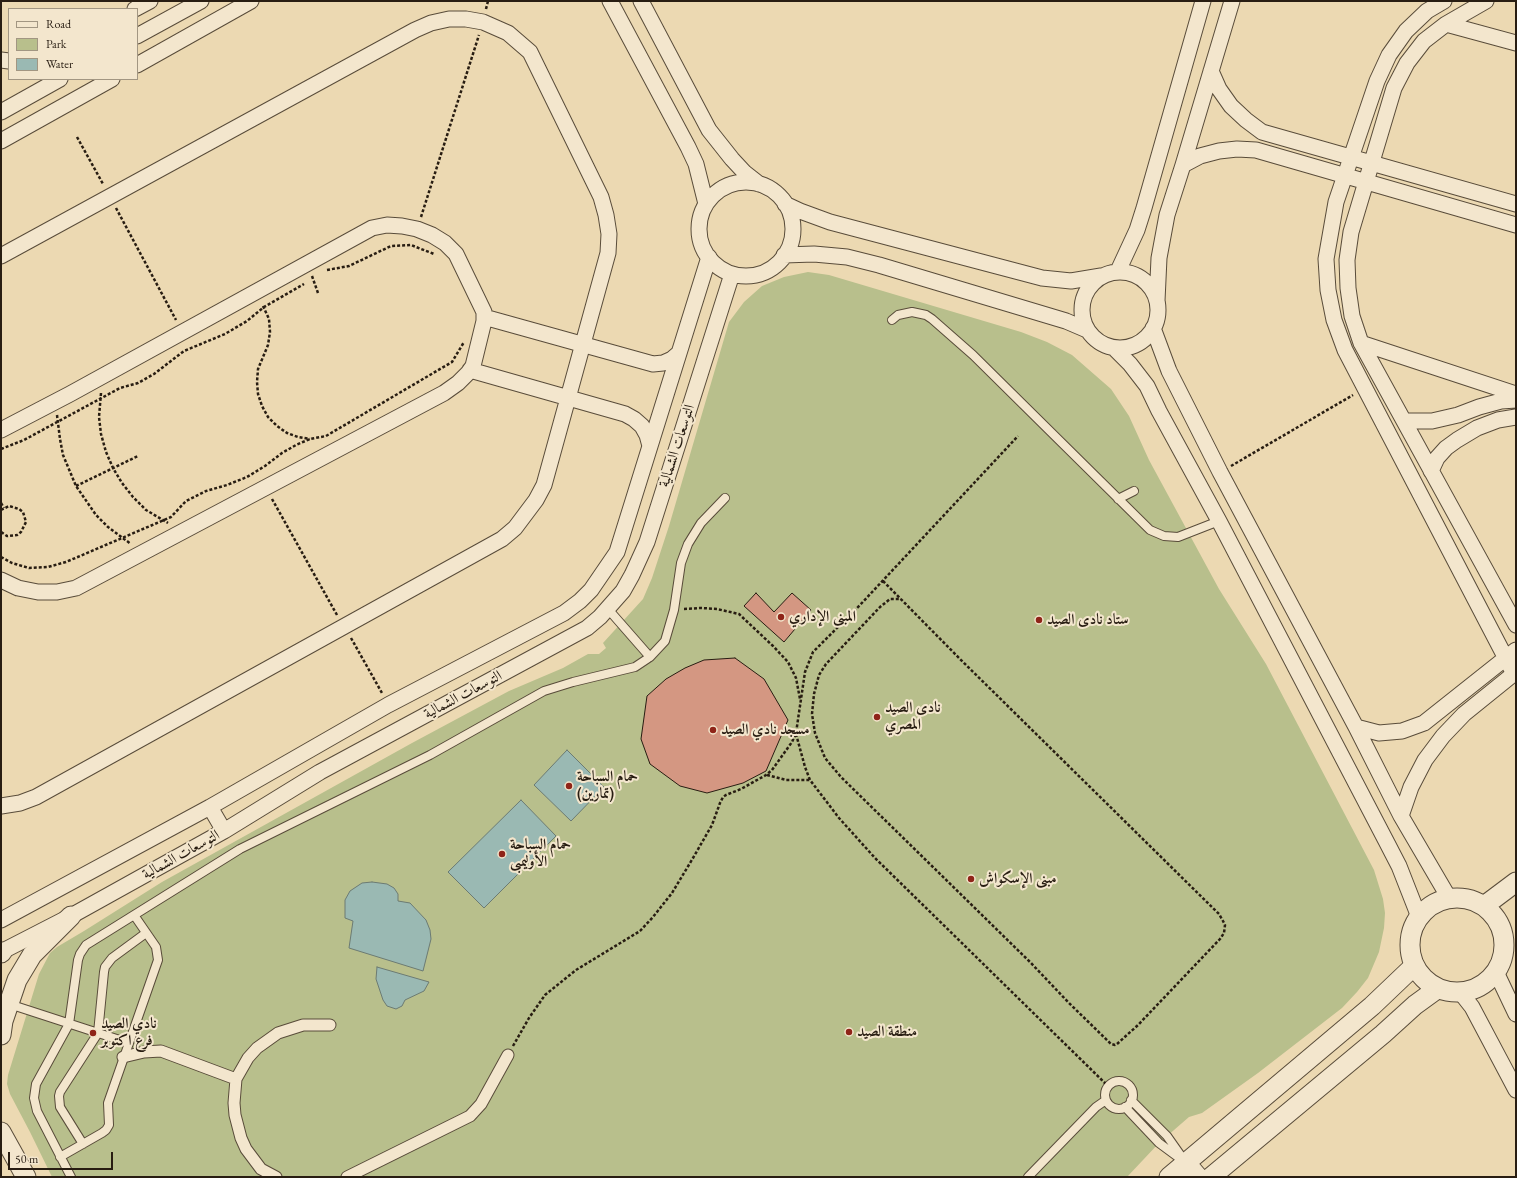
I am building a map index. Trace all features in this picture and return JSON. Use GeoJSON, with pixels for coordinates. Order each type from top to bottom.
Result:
{"type":"FeatureCollection","features":[{"type":"Feature","properties":{"kind":"street"},"geometry":{"type":"LineString","coordinates":[[137,8],[150,1]]}},
{"type":"Feature","properties":{"kind":"street"},"geometry":{"type":"LineString","coordinates":[[138,35],[201,1]]}},
{"type":"Feature","properties":{"kind":"street"},"geometry":{"type":"LineString","coordinates":[[138,64],[251,1]]}},
{"type":"Feature","properties":{"kind":"street"},"geometry":{"type":"LineString","coordinates":[[610,1],[688,147],[696,164],[706,204]]}},
{"type":"Feature","properties":{"kind":"street"},"geometry":{"type":"LineString","coordinates":[[641,1],[710,130],[732,160],[745,173],[774,192],[785,204],[792,224],[792,235],[789,245],[778,263],[762,273],[742,276],[732,274],[723,270],[709,257],[703,248],[699,225],[701,214],[713,195],[724,187],[736,183],[749,182],[760,184]]}},
{"type":"Feature","properties":{"kind":"street"},"geometry":{"type":"LineString","coordinates":[[1118,271],[1134,237],[1144,208],[1203,1]]}},
{"type":"Feature","properties":{"kind":"street"},"geometry":{"type":"LineString","coordinates":[[1157,301],[1147,282],[1138,276],[1128,272],[1118,271],[1107,273],[1090,285],[1085,294],[1082,306],[1082,319],[1087,330],[1094,339],[1104,345],[1114,348],[1126,348],[1137,344],[1146,338],[1153,328],[1158,315],[1157,301],[1159,258],[1167,215],[1232,1]]}},
{"type":"Feature","properties":{"kind":"street"},"geometry":{"type":"LineString","coordinates":[[1401,816],[1411,787],[1425,760],[1443,736],[1464,714],[1515,673],[1510,654],[1345,350],[1334,320],[1328,290],[1326,259],[1336,202],[1377,81],[1389,55],[1406,31],[1427,11],[1444,1]]}},
{"type":"Feature","properties":{"kind":"street"},"geometry":{"type":"LineString","coordinates":[[1486,1],[1446,24],[1424,41],[1407,63],[1394,88],[1351,232],[1348,260],[1348,288],[1352,316],[1361,343],[1516,626]]}},
{"type":"Feature","properties":{"kind":"street"},"geometry":{"type":"LineString","coordinates":[[1,256],[415,30],[431,23],[466,19],[483,22],[508,33],[530,52],[601,197],[609,234],[608,254],[544,485],[526,515],[515,528],[502,539],[36,796],[20,802],[1,806]]}},
{"type":"Feature","properties":{"kind":"street"},"geometry":{"type":"LineString","coordinates":[[1446,24],[1516,43]]}},
{"type":"Feature","properties":{"kind":"street"},"geometry":{"type":"LineString","coordinates":[[1211,71],[1219,90],[1231,106],[1262,132],[1516,204]]}},
{"type":"Feature","properties":{"kind":"street"},"geometry":{"type":"LineString","coordinates":[[1,112],[58,80]]}},
{"type":"Feature","properties":{"kind":"street"},"geometry":{"type":"LineString","coordinates":[[1,142],[110,80]]}},
{"type":"Feature","properties":{"kind":"street"},"geometry":{"type":"LineString","coordinates":[[1183,165],[1200,156],[1219,151],[1238,149],[1256,150],[1516,225]]}},
{"type":"Feature","properties":{"kind":"street"},"geometry":{"type":"LineString","coordinates":[[785,204],[830,222],[1042,278],[1071,281],[1101,276]]}},
{"type":"Feature","properties":{"kind":"street"},"geometry":{"type":"LineString","coordinates":[[1,430],[104,376],[372,228],[395,225],[417,229],[432,235],[445,243],[456,254],[484,312],[475,358],[470,370],[458,383],[444,393],[76,588],[57,592],[38,592],[18,588],[1,580]]}},
{"type":"Feature","properties":{"kind":"street"},"geometry":{"type":"LineString","coordinates":[[784,255],[814,254],[847,257],[879,265],[1066,321],[1087,330]]}},
{"type":"Feature","properties":{"kind":"street"},"geometry":{"type":"LineString","coordinates":[[1,920],[210,807],[388,705],[564,613],[591,590],[617,552],[709,257]]}},
{"type":"Feature","properties":{"kind":"street","name":"التوسعات الشمالية"},"geometry":{"type":"LineString","coordinates":[[2,952],[71,916],[224,831],[320,772],[588,628],[608,609],[623,591],[647,542],[732,274]]}},
{"type":"Feature","properties":{"kind":"street"},"geometry":{"type":"LineString","coordinates":[[484,317],[653,364],[663,363],[672,359],[679,353]]}},
{"type":"Feature","properties":{"kind":"street"},"geometry":{"type":"LineString","coordinates":[[1153,328],[1178,391],[1220,472],[1356,727],[1401,816],[1449,898]]}},
{"type":"Feature","properties":{"kind":"street"},"geometry":{"type":"LineString","coordinates":[[1361,343],[1516,394]]}},
{"type":"Feature","properties":{"kind":"street"},"geometry":{"type":"LineString","coordinates":[[1114,348],[1130,364],[1146,386],[1219,521],[1385,839],[1401,872],[1419,917]]}},
{"type":"Feature","properties":{"kind":"street"},"geometry":{"type":"LineString","coordinates":[[470,370],[625,414],[642,426],[650,446]]}},
{"type":"Feature","properties":{"kind":"street"},"geometry":{"type":"LineString","coordinates":[[1404,421],[1432,421],[1458,415],[1501,401],[1516,400]]}},
{"type":"Feature","properties":{"kind":"street"},"geometry":{"type":"LineString","coordinates":[[1431,471],[1437,458],[1446,448],[1457,440],[1477,428],[1498,420],[1516,417]]}},
{"type":"Feature","properties":{"kind":"street"},"geometry":{"type":"LineString","coordinates":[[1446,418],[1448,431],[1457,440]]}},
{"type":"Feature","properties":{"kind":"street"},"geometry":{"type":"LineString","coordinates":[[1219,521],[1239,508]]}},
{"type":"Feature","properties":{"kind":"street"},"geometry":{"type":"LineString","coordinates":[[591,590],[608,609]]}},
{"type":"Feature","properties":{"kind":"street"},"geometry":{"type":"LineString","coordinates":[[1356,727],[1379,733],[1402,731],[1424,723],[1510,654]]}},
{"type":"Feature","properties":{"kind":"street"},"geometry":{"type":"LineString","coordinates":[[210,807],[224,831]]}},
{"type":"Feature","properties":{"kind":"street"},"geometry":{"type":"LineString","coordinates":[[1484,906],[1516,882]]}},
{"type":"Feature","properties":{"kind":"street"},"geometry":{"type":"LineString","coordinates":[[1449,898],[1468,899],[1484,906],[1500,925],[1510,932],[1500,966],[1496,972],[1481,986],[1471,991],[1461,993],[1437,989],[1424,979],[1414,966],[1411,956],[1410,941],[1414,926],[1419,917],[1427,908],[1437,902],[1449,898]]}},
{"type":"Feature","properties":{"kind":"street"},"geometry":{"type":"LineString","coordinates":[[1,1035],[3,1021],[17,980],[32,955],[71,916]]}},
{"type":"Feature","properties":{"kind":"street"},"geometry":{"type":"LineString","coordinates":[[1169,1177],[1372,1006],[1414,966]]}},
{"type":"Feature","properties":{"kind":"street"},"geometry":{"type":"LineString","coordinates":[[1496,972],[1516,1014]]}},
{"type":"Feature","properties":{"kind":"street"},"geometry":{"type":"LineString","coordinates":[[1211,1177],[1383,1034],[1415,1005],[1437,989]]}},
{"type":"Feature","properties":{"kind":"street"},"geometry":{"type":"LineString","coordinates":[[1461,993],[1472,1007],[1516,1090]]}},
{"type":"Feature","properties":{"kind":"street"},"geometry":{"type":"LineString","coordinates":[[276,1177],[261,1169],[241,1138],[235,1115],[234,1097],[236,1079],[248,1058],[257,1048],[278,1034],[303,1025],[330,1025]]}},
{"type":"Feature","properties":{"kind":"street"},"geometry":{"type":"LineString","coordinates":[[123,1057],[144,1052],[161,1052],[236,1079]]}},
{"type":"Feature","properties":{"kind":"street"},"geometry":{"type":"LineString","coordinates":[[347,1177],[470,1116],[482,1104],[508,1055]]}},
{"type":"Feature","properties":{"kind":"street"},"geometry":{"type":"LineString","coordinates":[[1,1132],[26,1177]]}},
{"type":"Feature","properties":{"kind":"street"},"geometry":{"type":"LineString","coordinates":[[1186,1163],[1198,1177]]}},
{"type":"Feature","properties":{"kind":"lane"},"geometry":{"type":"LineString","coordinates":[[892,320],[904,313],[912,312],[926,315],[932,319],[974,355],[1150,530],[1164,536],[1171,537],[1184,535],[1219,521]]}},
{"type":"Feature","properties":{"kind":"lane"},"geometry":{"type":"LineString","coordinates":[[1118,499],[1134,492]]}},
{"type":"Feature","properties":{"kind":"lane"},"geometry":{"type":"LineString","coordinates":[[71,1177],[37,1111],[34,1098],[36,1084],[69,1024],[78,960],[82,949],[90,942],[240,849],[430,755],[544,691],[573,682],[635,667],[650,657],[665,641],[674,610],[681,563],[688,544],[701,523],[725,498]]}},
{"type":"Feature","properties":{"kind":"lane"},"geometry":{"type":"LineString","coordinates":[[608,609],[650,657]]}},
{"type":"Feature","properties":{"kind":"lane"},"geometry":{"type":"LineString","coordinates":[[60,1157],[102,1133],[106,1130],[108,1125],[108,1102],[158,960],[156,947],[134,915]]}},
{"type":"Feature","properties":{"kind":"lane"},"geometry":{"type":"LineString","coordinates":[[83,1144],[60,1107],[59,1096],[64,1084],[98,1033],[105,967],[112,958],[146,933]]}},
{"type":"Feature","properties":{"kind":"lane"},"geometry":{"type":"LineString","coordinates":[[9,1004],[129,1043]]}},
{"type":"Feature","properties":{"kind":"lane"},"geometry":{"type":"LineString","coordinates":[[1116,1081],[1126,1083],[1132,1091],[1131,1100],[1124,1107],[1112,1107],[1106,1100],[1106,1091],[1108,1086],[1116,1081]]}},
{"type":"Feature","properties":{"kind":"lane"},"geometry":{"type":"LineString","coordinates":[[1028,1177],[1096,1107],[1106,1100]]}},
{"type":"Feature","properties":{"kind":"lane"},"geometry":{"type":"LineString","coordinates":[[1131,1100],[1166,1136],[1186,1163]]}},
{"type":"Feature","properties":{"kind":"lane"},"geometry":{"type":"LineString","coordinates":[[1124,1107],[1160,1143],[1186,1163]]}},
{"type":"Feature","properties":{"kind":"path"},"geometry":{"type":"LineString","coordinates":[[417,229],[483,22],[488,1]]}},
{"type":"Feature","properties":{"kind":"path"},"geometry":{"type":"LineString","coordinates":[[77,137],[182,332]]}},
{"type":"Feature","properties":{"kind":"path"},"geometry":{"type":"LineString","coordinates":[[322,273],[327,270],[349,266],[391,246],[411,245],[434,254],[439,258]]}},
{"type":"Feature","properties":{"kind":"path"},"geometry":{"type":"LineString","coordinates":[[1,449],[24,440],[120,388],[138,383],[154,374],[184,351],[224,334],[247,320],[264,307],[317,276]]}},
{"type":"Feature","properties":{"kind":"path"},"geometry":{"type":"LineString","coordinates":[[257,291],[268,319],[270,332],[268,345],[258,370],[258,394],[262,406],[268,417],[282,429],[298,437],[310,439]]}},
{"type":"Feature","properties":{"kind":"path"},"geometry":{"type":"LineString","coordinates":[[1,557],[12,563],[30,568],[48,568],[66,562],[171,517],[186,501],[206,491],[247,477],[282,453],[310,439],[326,436],[452,362],[464,341]]}},
{"type":"Feature","properties":{"kind":"path"},"geometry":{"type":"LineString","coordinates":[[104,376],[99,416],[101,434],[106,452],[113,468],[122,483],[146,510],[161,520],[185,531]]}},
{"type":"Feature","properties":{"kind":"path"},"geometry":{"type":"LineString","coordinates":[[1220,472],[1365,388]]}},
{"type":"Feature","properties":{"kind":"path"},"geometry":{"type":"LineString","coordinates":[[57,401],[58,422],[63,455],[76,486],[96,515],[122,538],[145,552]]}},
{"type":"Feature","properties":{"kind":"path"},"geometry":{"type":"LineString","coordinates":[[1018,436],[883,581],[813,652],[805,672],[796,733],[810,780],[839,818],[875,858],[1108,1086]]}},
{"type":"Feature","properties":{"kind":"path"},"geometry":{"type":"LineString","coordinates":[[76,486],[138,456]]}},
{"type":"Feature","properties":{"kind":"path"},"geometry":{"type":"LineString","coordinates":[[266,488],[388,705]]}},
{"type":"Feature","properties":{"kind":"path"},"geometry":{"type":"LineString","coordinates":[[1,503],[4,508]]}},
{"type":"Feature","properties":{"kind":"path"},"geometry":{"type":"LineString","coordinates":[[1,510],[14,506],[23,512],[26,522],[22,532],[17,535],[7,536],[1,532]]}},
{"type":"Feature","properties":{"kind":"path"},"geometry":{"type":"LineString","coordinates":[[883,581],[1098,796],[1219,914],[1225,924],[1224,933],[1220,939],[1138,1025],[1117,1044],[1111,1044],[1068,1002],[1030,962],[852,788],[825,758],[816,733],[812,714],[814,694],[819,675],[826,664],[880,607],[890,599],[901,600]]}},
{"type":"Feature","properties":{"kind":"path"},"geometry":{"type":"LineString","coordinates":[[674,610],[701,608],[717,609],[739,614],[788,662],[796,678],[801,701]]}},
{"type":"Feature","properties":{"kind":"path"},"geometry":{"type":"LineString","coordinates":[[508,1055],[529,1018],[545,995],[576,970],[640,931],[653,917],[672,893],[693,858],[712,825],[723,797],[741,789],[772,770],[796,733]]}},
{"type":"Feature","properties":{"kind":"path"},"geometry":{"type":"LineString","coordinates":[[766,775],[786,780],[810,780]]}},
{"type":"Feature","properties":{"kind":"green space","name":"نادى الصيد المصري"},"geometry":{"type":"Polygon","coordinates":[[[808,272],[829,275],[1021,332],[1047,342],[1072,355],[1111,389],[1129,416],[1149,460],[1219,589],[1266,664],[1374,870],[1383,899],[1385,913],[1384,928],[1379,952],[1368,978],[1357,992],[1342,1008],[1258,1073],[1202,1113],[1189,1117],[1159,1143],[1127,1177],[52,1177],[10,1094],[7,1084],[8,1075],[39,974],[50,953],[57,947],[162,882],[412,743],[509,691],[563,668],[588,654],[599,654],[606,648],[603,643],[643,599],[652,578],[669,526],[729,322],[744,302],[762,286],[784,277],[808,272]]]}},
{"type":"Feature","properties":{"kind":"water","name":"حمام السباحة (تمارين)"},"geometry":{"type":"Polygon","coordinates":[[[567,750],[604,787],[571,821],[534,785],[567,750]]]}},
{"type":"Feature","properties":{"kind":"water","name":"حمام السباحة الأوليمبى"},"geometry":{"type":"Polygon","coordinates":[[[521,800],[556,836],[484,908],[448,872],[521,800]]]}},
{"type":"Feature","properties":{"kind":"water"},"geometry":{"type":"Polygon","coordinates":[[[372,882],[387,884],[394,888],[398,894],[398,901],[410,903],[426,920],[430,930],[431,939],[423,971],[349,948],[353,921],[345,918],[345,900],[350,891],[362,883],[372,882]]]}},
{"type":"Feature","properties":{"kind":"water"},"geometry":{"type":"Polygon","coordinates":[[[377,967],[429,982],[424,991],[405,1000],[402,1006],[396,1009],[387,1006],[383,1000],[376,979],[377,967]]]}},
{"type":"Feature","properties":{"kind":"building","name":"المبنى الإداري"},"geometry":{"type":"Polygon","coordinates":[[[756,593],[774,612],[792,593],[811,610],[784,642],[744,606],[756,593]]]}},
{"type":"Feature","properties":{"kind":"building","name":"مسجد نادي الصيد"},"geometry":{"type":"Polygon","coordinates":[[[735,658],[764,679],[788,720],[766,771],[743,783],[707,793],[680,786],[650,764],[641,739],[647,696],[666,679],[685,668],[704,660],[735,658]]]}},
{"type":"Feature","properties":{"kind":"place","name":"المبنى الإداري"},"geometry":{"type":"Point","coordinates":[781,617]}},
{"type":"Feature","properties":{"kind":"place","name":"ستاد نادى الصيد"},"geometry":{"type":"Point","coordinates":[1039,620]}},
{"type":"Feature","properties":{"kind":"place","name":"نادى الصيد المصري"},"geometry":{"type":"Point","coordinates":[877,717]}},
{"type":"Feature","properties":{"kind":"place","name":"مسجد نادي الصيد"},"geometry":{"type":"Point","coordinates":[713,730]}},
{"type":"Feature","properties":{"kind":"place","name":"حمام السباحة (تمارين)"},"geometry":{"type":"Point","coordinates":[569,786]}},
{"type":"Feature","properties":{"kind":"place","name":"حمام السباحة الأوليمبى"},"geometry":{"type":"Point","coordinates":[502,854]}},
{"type":"Feature","properties":{"kind":"place","name":"مبنى الإسكواش"},"geometry":{"type":"Point","coordinates":[971,879]}},
{"type":"Feature","properties":{"kind":"place","name":"منطقة الصيد"},"geometry":{"type":"Point","coordinates":[849,1032]}},
{"type":"Feature","properties":{"kind":"place","name":"نادي الصيد فرع اكتوبر"},"geometry":{"type":"Point","coordinates":[93,1033]}}]}
